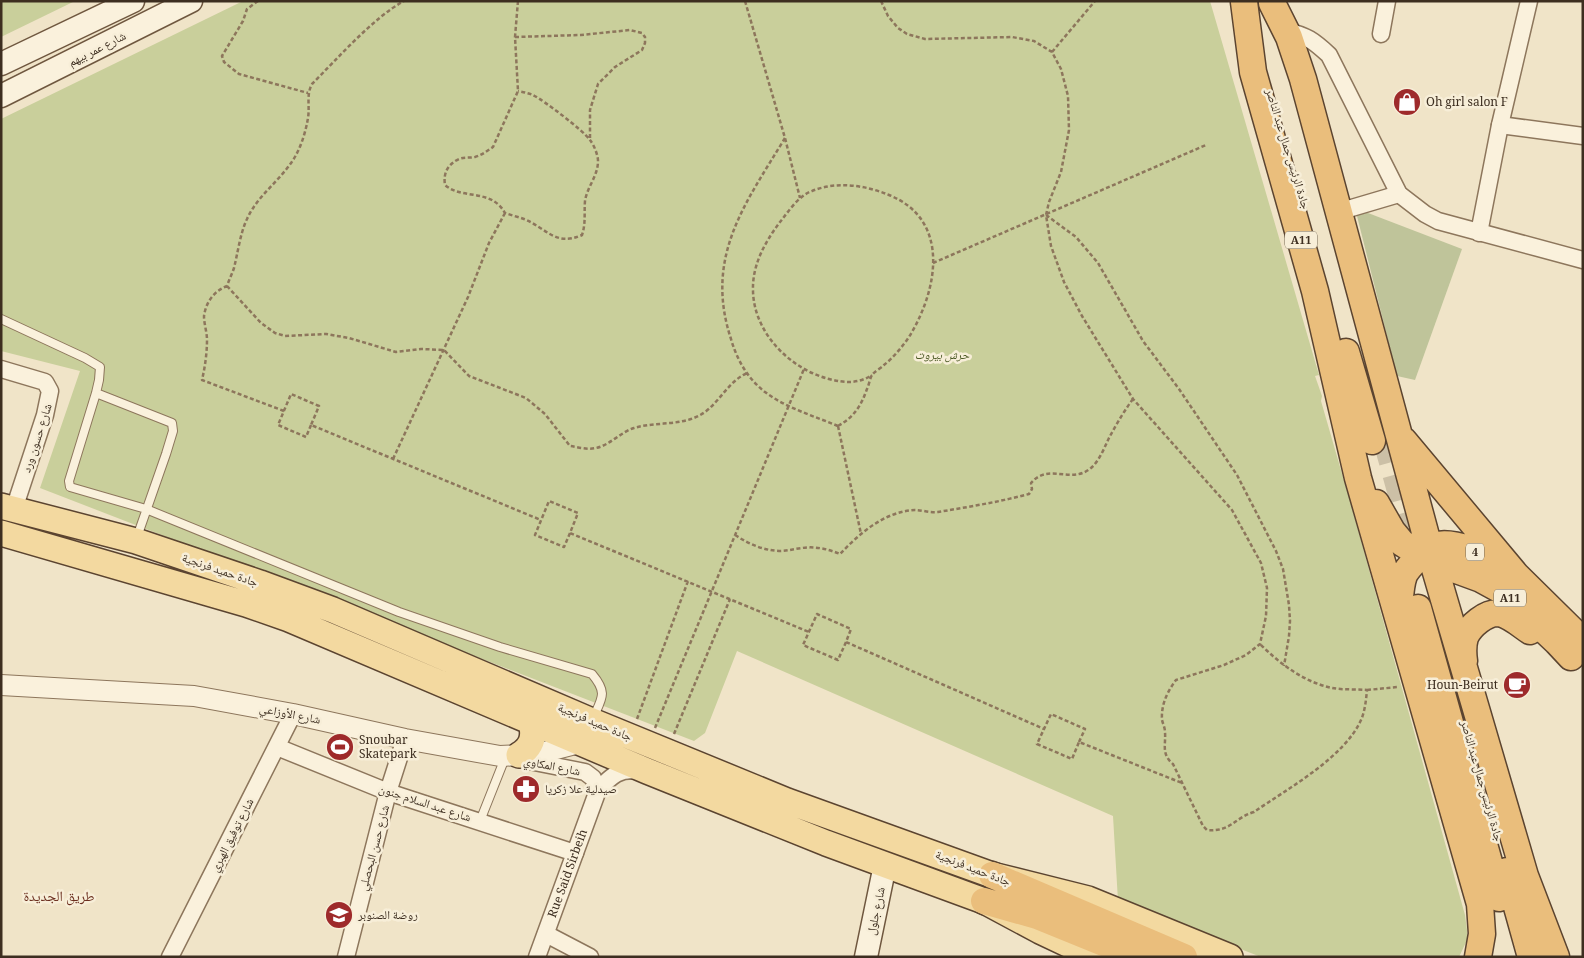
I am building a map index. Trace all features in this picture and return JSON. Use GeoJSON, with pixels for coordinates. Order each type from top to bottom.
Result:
{"type":"FeatureCollection","features":[{"type":"Feature","properties":{"kind":"highway","name":"جادة الرئيس جمال عبد الناصر"},"geometry":{"type":"LineString","coordinates":[[1244,2],[1385,437]]}},
{"type":"Feature","properties":{"kind":"highway","name":"A11"},"geometry":{"type":"LineString","coordinates":[[1244,2],[1253,72],[1316,291],[1358,478],[1392,531],[1402,543],[1503,591],[1557,642],[1579,655]]}},
{"type":"Feature","properties":{"kind":"highway","name":"جادة الرئيس جمال عبد الناصر"},"geometry":{"type":"LineString","coordinates":[[1272,2],[1385,437]]}},
{"type":"Feature","properties":{"kind":"highway","name":"A11"},"geometry":{"type":"LineString","coordinates":[[1272,2],[1286,31],[1303,78],[1338,212],[1385,437],[1516,575],[1579,655]]}},
{"type":"Feature","properties":{"kind":"highway"},"geometry":{"type":"LineString","coordinates":[[1385,437],[1428,555],[1465,670],[1525,876],[1556,957]]}},
{"type":"Feature","properties":{"kind":"highway"},"geometry":{"type":"LineString","coordinates":[[1358,478],[1417,612],[1480,904],[1482,934],[1478,957]]}},
{"type":"Feature","properties":{"kind":"highway","name":"4"},"geometry":{"type":"LineString","coordinates":[[1428,555],[1436,545],[1447,545],[1480,553],[1516,575]]}},
{"type":"Feature","properties":{"kind":"highway"},"geometry":{"type":"LineString","coordinates":[[1417,612],[1401,591],[1405,574],[1410,565],[1428,555]]}},
{"type":"Feature","properties":{"kind":"highway","name":"جادة الرئيس جمال عبد الناصر"},"geometry":{"type":"LineString","coordinates":[[1417,612],[1515,957]]}},
{"type":"Feature","properties":{"kind":"highway","name":"جادة الرئيس جمال عبد الناصر"},"geometry":{"type":"LineString","coordinates":[[1417,612],[1531,957]]}},
{"type":"Feature","properties":{"kind":"highway"},"geometry":{"type":"LineString","coordinates":[[1465,670],[1466,637],[1477,622],[1491,614],[1499,613],[1508,616],[1579,655]]}},
{"type":"Feature","properties":{"kind":"highway","name":"جادة حميد فرنجية"},"geometry":{"type":"LineString","coordinates":[[992,875],[1184,957]]}},
{"type":"Feature","properties":{"kind":"highway","name":"جادة حميد فرنجية"},"geometry":{"type":"LineString","coordinates":[[984,901],[1037,916],[1138,957]]}},
{"type":"Feature","properties":{"kind":"main road"},"geometry":{"type":"LineString","coordinates":[[1,64],[133,1]]}},
{"type":"Feature","properties":{"kind":"main road","name":"شارع عمر بيهم"},"geometry":{"type":"LineString","coordinates":[[1,96],[164,11],[192,1]]}},
{"type":"Feature","properties":{"kind":"main road","name":"جادة حميد فرنجية"},"geometry":{"type":"LineString","coordinates":[[7,508],[136,541],[333,610],[592,721],[787,801],[992,875]]}},
{"type":"Feature","properties":{"kind":"main road","name":"جادة حميد فرنجية"},"geometry":{"type":"LineString","coordinates":[[1,533],[246,604],[289,619],[647,772],[885,865],[984,901]]}},
{"type":"Feature","properties":{"kind":"main road"},"geometry":{"type":"LineString","coordinates":[[508,756],[529,748],[533,739],[531,722]]}},
{"type":"Feature","properties":{"kind":"main road","name":"شارع جلول"},"geometry":{"type":"LineString","coordinates":[[866,957],[885,865]]}},
{"type":"Feature","properties":{"kind":"main road"},"geometry":{"type":"LineString","coordinates":[[992,875],[1088,899],[1230,957]]}},
{"type":"Feature","properties":{"kind":"main road"},"geometry":{"type":"LineString","coordinates":[[984,901],[1040,931],[1095,957]]}},
{"type":"Feature","properties":{"kind":"street"},"geometry":{"type":"LineString","coordinates":[[1380,34],[1387,1]]}},
{"type":"Feature","properties":{"kind":"street"},"geometry":{"type":"LineString","coordinates":[[1479,233],[1500,125],[1529,1]]}},
{"type":"Feature","properties":{"kind":"street"},"geometry":{"type":"LineString","coordinates":[[1286,31],[1303,35],[1316,42],[1329,55],[1399,194],[1425,214],[1438,221],[1583,260]]}},
{"type":"Feature","properties":{"kind":"street"},"geometry":{"type":"LineString","coordinates":[[1500,125],[1583,136]]}},
{"type":"Feature","properties":{"kind":"street"},"geometry":{"type":"LineString","coordinates":[[1338,212],[1399,194]]}},
{"type":"Feature","properties":{"kind":"street","name":"شارع حسون ورد"},"geometry":{"type":"LineString","coordinates":[[1,369],[45,382],[50,391],[45,415],[7,508]]}},
{"type":"Feature","properties":{"kind":"street","name":"شارع الأوزاعي"},"geometry":{"type":"LineString","coordinates":[[1,685],[194,696],[293,714],[405,739],[508,756],[548,751],[579,743]]}},
{"type":"Feature","properties":{"kind":"street","name":"شارع توفيق الهبري"},"geometry":{"type":"LineString","coordinates":[[170,957],[293,714]]}},
{"type":"Feature","properties":{"kind":"street"},"geometry":{"type":"LineString","coordinates":[[579,743],[592,721]]}},
{"type":"Feature","properties":{"kind":"street","name":"شارع حسن البحصلي"},"geometry":{"type":"LineString","coordinates":[[346,957],[388,792],[405,739]]}},
{"type":"Feature","properties":{"kind":"street","name":"شارع عبد السلام جنون"},"geometry":{"type":"LineString","coordinates":[[277,747],[388,792],[575,854]]}},
{"type":"Feature","properties":{"kind":"street","name":"شارع المكاوي"},"geometry":{"type":"LineString","coordinates":[[508,756],[585,772],[593,778],[598,790]]}},
{"type":"Feature","properties":{"kind":"street"},"geometry":{"type":"LineString","coordinates":[[598,790],[610,777],[622,771],[647,772]]}},
{"type":"Feature","properties":{"kind":"street","name":"Rue Said Sirbeih"},"geometry":{"type":"LineString","coordinates":[[537,957],[598,790]]}},
{"type":"Feature","properties":{"kind":"street"},"geometry":{"type":"LineString","coordinates":[[546,934],[590,957]]}},
{"type":"Feature","properties":{"kind":"lane"},"geometry":{"type":"LineString","coordinates":[[1,319],[85,358],[100,367],[96,393],[69,481],[70,487],[146,509],[399,612],[500,647],[592,674],[601,685],[604,695],[592,721]]}},
{"type":"Feature","properties":{"kind":"lane"},"geometry":{"type":"LineString","coordinates":[[96,393],[172,423],[173,431],[136,541]]}},
{"type":"Feature","properties":{"kind":"lane"},"geometry":{"type":"LineString","coordinates":[[480,822],[508,756]]}},
{"type":"Feature","properties":{"kind":"path"},"geometry":{"type":"LineString","coordinates":[[258,1],[247,9],[244,21],[222,56],[224,62],[239,74],[308,92]]}},
{"type":"Feature","properties":{"kind":"path"},"geometry":{"type":"LineString","coordinates":[[284,411],[202,380],[205,369],[207,339],[204,316],[210,298],[227,286],[234,268],[237,249],[247,219],[256,203],[279,179],[296,155],[308,119],[308,92],[312,84],[381,18],[404,1]]}},
{"type":"Feature","properties":{"kind":"path"},"geometry":{"type":"LineString","coordinates":[[518,1],[515,37],[518,91],[493,146],[486,152],[474,157],[460,158],[448,166],[444,177],[445,185],[450,189],[472,193],[492,201],[500,206],[505,213],[525,220],[552,236],[572,239],[582,234],[585,224],[585,201],[589,187],[594,179],[598,162],[596,153],[590,140],[549,105],[533,96],[518,91]]}},
{"type":"Feature","properties":{"kind":"path"},"geometry":{"type":"LineString","coordinates":[[745,1],[785,138],[800,198]]}},
{"type":"Feature","properties":{"kind":"path"},"geometry":{"type":"LineString","coordinates":[[881,1],[888,16],[898,28],[907,34],[925,39],[1012,37],[1034,42],[1052,52],[1061,70],[1068,96],[1069,130],[1061,172],[1046,215],[1050,246],[1064,282],[1082,316],[1133,398],[1232,510],[1261,563],[1267,588],[1266,616],[1260,644],[1246,655],[1224,665],[1176,680],[1166,696],[1163,708],[1164,748],[1199,814],[1203,826],[1208,830],[1225,829],[1244,816],[1254,812],[1316,770],[1347,742],[1360,721],[1365,708],[1367,690]]}},
{"type":"Feature","properties":{"kind":"path"},"geometry":{"type":"LineString","coordinates":[[1052,52],[1094,1]]}},
{"type":"Feature","properties":{"kind":"path"},"geometry":{"type":"LineString","coordinates":[[515,37],[581,35],[630,30],[642,33],[645,37],[642,50],[615,67],[598,84],[590,110],[590,140]]}},
{"type":"Feature","properties":{"kind":"path"},"geometry":{"type":"LineString","coordinates":[[785,138],[736,220],[725,256],[723,274],[724,311],[733,345],[747,373],[766,393],[789,406],[838,426]]}},
{"type":"Feature","properties":{"kind":"path"},"geometry":{"type":"LineString","coordinates":[[934,263],[1206,144]]}},
{"type":"Feature","properties":{"kind":"path"},"geometry":{"type":"LineString","coordinates":[[840,185],[878,191],[897,198],[913,209],[925,223],[932,241],[934,263],[930,286],[917,322],[900,348],[885,365],[862,381],[847,383],[826,378],[804,369],[781,352],[771,340],[755,308],[754,278],[762,250],[777,226],[800,198],[810,191],[824,187],[840,185]]}},
{"type":"Feature","properties":{"kind":"path"},"geometry":{"type":"LineString","coordinates":[[393,459],[468,297],[489,243],[505,213]]}},
{"type":"Feature","properties":{"kind":"path"},"geometry":{"type":"LineString","coordinates":[[1046,215],[1076,237],[1098,264],[1143,341],[1179,388],[1237,475],[1276,551],[1282,568],[1288,596],[1290,621],[1284,666]]}},
{"type":"Feature","properties":{"kind":"path"},"geometry":{"type":"LineString","coordinates":[[227,286],[261,323],[275,333],[285,336],[326,334],[349,338],[396,352],[421,349],[444,350],[470,376],[526,398],[545,414],[570,446],[586,449],[598,448],[633,428],[677,422],[690,419],[705,412],[729,385],[747,373]]}},
{"type":"Feature","properties":{"kind":"path"},"geometry":{"type":"LineString","coordinates":[[648,744],[804,369]]}},
{"type":"Feature","properties":{"kind":"path"},"geometry":{"type":"LineString","coordinates":[[838,426],[846,421],[862,403],[872,375]]}},
{"type":"Feature","properties":{"kind":"path"},"geometry":{"type":"LineString","coordinates":[[291,394],[319,406],[311,425],[306,437],[278,425],[291,394]]}},
{"type":"Feature","properties":{"kind":"path"},"geometry":{"type":"LineString","coordinates":[[735,536],[769,550],[780,551],[811,547],[830,550],[840,554],[861,534],[874,525],[901,512],[915,510],[934,512],[1006,500],[1028,494],[1032,489],[1031,482],[1036,476],[1046,472],[1078,475],[1091,468],[1101,455],[1133,398]]}},
{"type":"Feature","properties":{"kind":"path"},"geometry":{"type":"LineString","coordinates":[[311,425],[541,520]]}},
{"type":"Feature","properties":{"kind":"path"},"geometry":{"type":"LineString","coordinates":[[838,426],[861,534]]}},
{"type":"Feature","properties":{"kind":"path"},"geometry":{"type":"LineString","coordinates":[[549,501],[578,513],[570,533],[564,547],[535,535],[549,501]]}},
{"type":"Feature","properties":{"kind":"path"},"geometry":{"type":"LineString","coordinates":[[570,533],[809,632]]}},
{"type":"Feature","properties":{"kind":"path"},"geometry":{"type":"LineString","coordinates":[[648,744],[688,581]]}},
{"type":"Feature","properties":{"kind":"path"},"geometry":{"type":"LineString","coordinates":[[648,744],[730,599]]}},
{"type":"Feature","properties":{"kind":"path"},"geometry":{"type":"LineString","coordinates":[[817,614],[851,629],[846,642],[838,660],[803,646],[817,614]]}},
{"type":"Feature","properties":{"kind":"path"},"geometry":{"type":"LineString","coordinates":[[846,642],[1044,729]]}},
{"type":"Feature","properties":{"kind":"path"},"geometry":{"type":"LineString","coordinates":[[1260,644],[1284,666],[1298,675],[1323,685],[1334,688],[1367,690],[1401,687]]}},
{"type":"Feature","properties":{"kind":"path"},"geometry":{"type":"LineString","coordinates":[[1051,714],[1085,729],[1079,742],[1072,759],[1038,744],[1051,714]]}},
{"type":"Feature","properties":{"kind":"path"},"geometry":{"type":"LineString","coordinates":[[1079,742],[1183,783]]}},
{"type":"Feature","properties":{"kind":"green space"},"geometry":{"type":"Polygon","coordinates":[[[1,1],[75,1],[1,37],[1,1]]]}},
{"type":"Feature","properties":{"kind":"green space","name":"حرش بيروت"},"geometry":{"type":"Polygon","coordinates":[[[243,1],[1210,1],[1319,375],[1315,376],[1322,396],[1321,401],[1354,509],[1353,512],[1465,915],[1468,938],[1459,957],[1261,957],[1118,901],[1113,816],[737,651],[705,733],[694,741],[40,488],[80,371],[1,351],[1,119],[243,1]]]}},
{"type":"Feature","properties":{"kind":"green space"},"geometry":{"type":"Polygon","coordinates":[[[1355,208],[1462,249],[1415,380],[1397,376],[1355,208]]]}},
{"type":"Feature","properties":{"kind":"tunnel"},"geometry":{"type":"LineString","coordinates":[[1385,437],[1410,527]]}},
{"type":"Feature","properties":{"kind":"place","name":"Oh girl salon F"},"geometry":{"type":"Point","coordinates":[1407,102]}},
{"type":"Feature","properties":{"kind":"place","name":"Houn-Beirut"},"geometry":{"type":"Point","coordinates":[1517,685]}},
{"type":"Feature","properties":{"kind":"place","name":"Snoubar Skatepark"},"geometry":{"type":"Point","coordinates":[340,747]}},
{"type":"Feature","properties":{"kind":"place","name":"صيدلية علا زكريا"},"geometry":{"type":"Point","coordinates":[526,789]}},
{"type":"Feature","properties":{"kind":"place","name":"روضة الصنوبر"},"geometry":{"type":"Point","coordinates":[339,915]}},
{"type":"Feature","properties":{"kind":"district","name":"طريق الجديدة"},"geometry":{"type":"Point","coordinates":[59,896]}}]}
